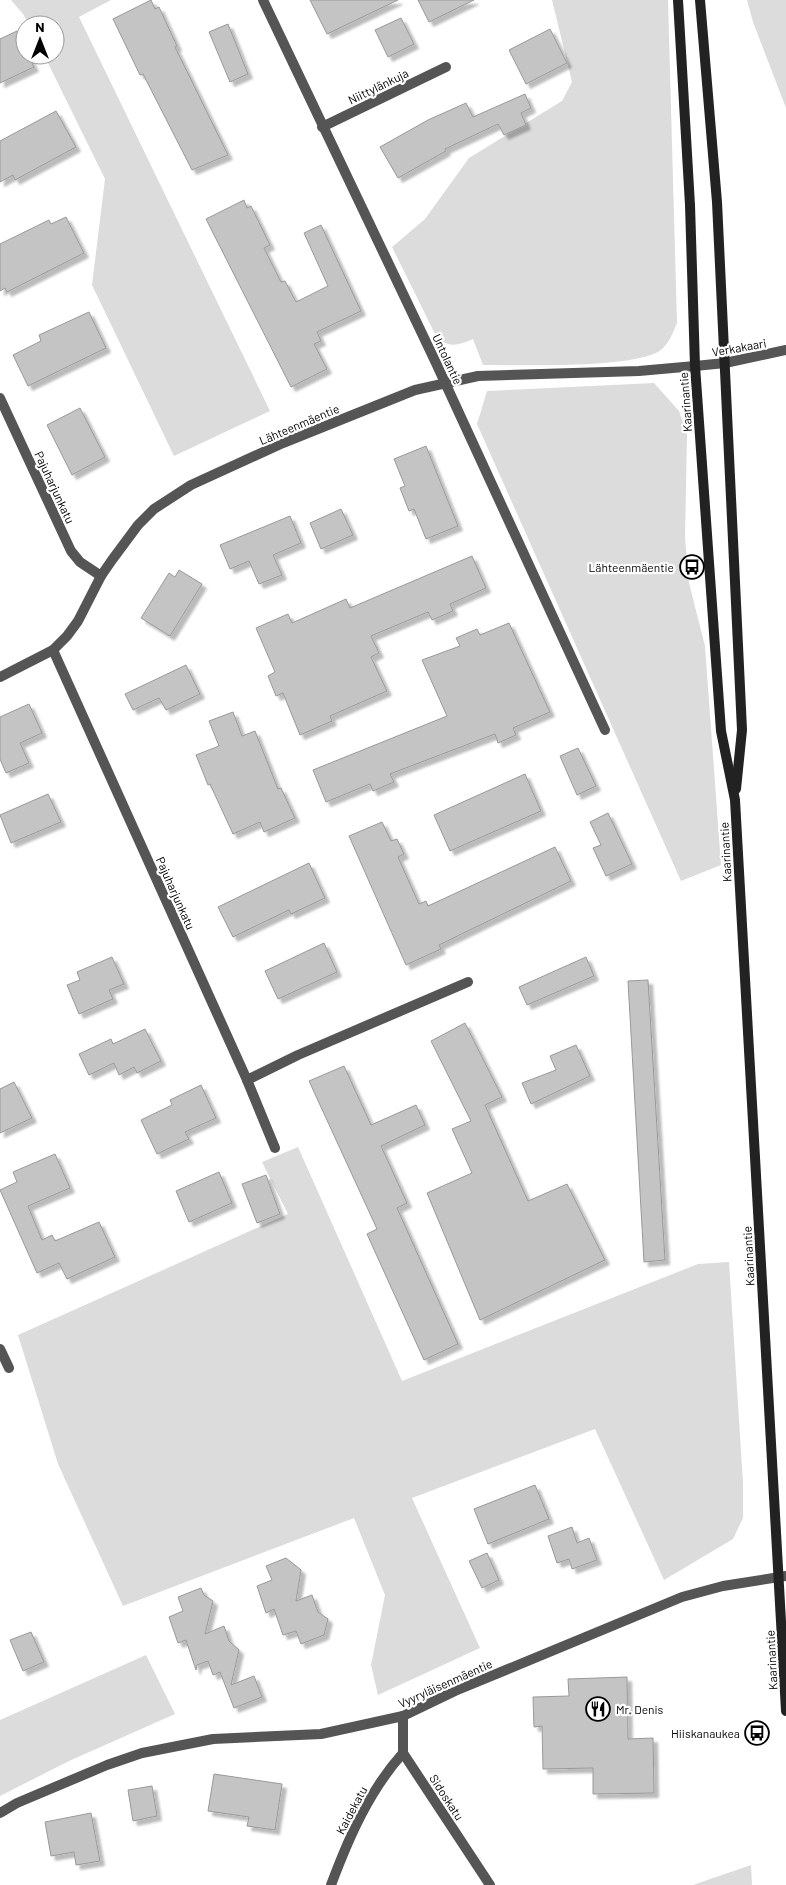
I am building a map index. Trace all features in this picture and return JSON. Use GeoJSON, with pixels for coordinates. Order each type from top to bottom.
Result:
{"type":"FeatureCollection","features":[{"type":"Feature","properties":{"kind":"main road","name":"Kaarinantie"},"geometry":{"type":"LineString","coordinates":[[678,0],[690,205],[695,366],[721,731],[735,800],[782,1577],[786,1711]]}},
{"type":"Feature","properties":{"kind":"main road","name":"Kaarinantie"},"geometry":{"type":"LineString","coordinates":[[700,0],[717,202],[742,730],[735,800]]}},
{"type":"Feature","properties":{"kind":"street","name":"Untolantie"},"geometry":{"type":"LineString","coordinates":[[263,0],[322,127],[446,383],[605,730]]}},
{"type":"Feature","properties":{"kind":"street","name":"Niittylänkuja"},"geometry":{"type":"LineString","coordinates":[[322,127],[446,67]]}},
{"type":"Feature","properties":{"kind":"street","name":"Verkakaari"},"geometry":{"type":"LineString","coordinates":[[695,366],[725,363],[786,350]]}},
{"type":"Feature","properties":{"kind":"street","name":"Lähteenmäentie"},"geometry":{"type":"LineString","coordinates":[[0,676],[53,650],[78,621],[100,576],[138,525],[154,509],[178,493],[284,443],[415,390],[478,376],[640,371],[695,366]]}},
{"type":"Feature","properties":{"kind":"street","name":"Pajuharjunkatu"},"geometry":{"type":"LineString","coordinates":[[0,398],[71,551],[80,562],[100,576]]}},
{"type":"Feature","properties":{"kind":"street","name":"Pajuharjunkatu"},"geometry":{"type":"LineString","coordinates":[[53,650],[247,1080],[275,1148]]}},
{"type":"Feature","properties":{"kind":"street"},"geometry":{"type":"LineString","coordinates":[[247,1080],[298,1055],[468,982]]}},
{"type":"Feature","properties":{"kind":"street"},"geometry":{"type":"LineString","coordinates":[[0,1349],[9,1368]]}},
{"type":"Feature","properties":{"kind":"street","name":"Vyyryläisenmäentie"},"geometry":{"type":"LineString","coordinates":[[0,1813],[17,1803],[107,1765],[142,1753],[214,1739],[321,1734],[403,1716],[454,1691],[682,1597],[723,1586],[782,1577]]}},
{"type":"Feature","properties":{"kind":"street"},"geometry":{"type":"LineString","coordinates":[[403,1716],[403,1752]]}},
{"type":"Feature","properties":{"kind":"street","name":"Kaidekatu"},"geometry":{"type":"LineString","coordinates":[[331,1885],[360,1816],[387,1771],[403,1752]]}},
{"type":"Feature","properties":{"kind":"street","name":"Sidoskatu"},"geometry":{"type":"LineString","coordinates":[[403,1752],[490,1885]]}},
{"type":"Feature","properties":{"kind":"shaded area"},"geometry":{"type":"Polygon","coordinates":[[[11,0],[111,0],[79,17],[270,411],[174,456],[92,285],[105,179],[49,65],[65,65],[65,15],[23,14],[11,0]]]}},
{"type":"Feature","properties":{"kind":"shaded area"},"geometry":{"type":"Polygon","coordinates":[[[552,0],[668,0],[677,323],[669,340],[662,349],[650,355],[630,360],[549,365],[483,365],[473,339],[454,345],[445,343],[436,336],[392,247],[425,219],[469,158],[562,101],[572,82],[552,0]]]}},
{"type":"Feature","properties":{"kind":"shaded area"},"geometry":{"type":"Polygon","coordinates":[[[747,0],[786,0],[786,108],[753,22],[747,0]]]}},
{"type":"Feature","properties":{"kind":"shaded area"},"geometry":{"type":"Polygon","coordinates":[[[654,383],[679,411],[687,435],[685,538],[689,583],[705,646],[721,865],[681,881],[477,424],[487,391],[654,383]]]}},
{"type":"Feature","properties":{"kind":"shaded area"},"geometry":{"type":"Polygon","coordinates":[[[298,1147],[402,1381],[698,1264],[729,1262],[743,1483],[743,1518],[733,1539],[664,1580],[595,1429],[412,1498],[480,1648],[378,1695],[371,1665],[385,1595],[354,1518],[123,1606],[58,1464],[18,1335],[288,1214],[262,1162],[298,1147]]]}},
{"type":"Feature","properties":{"kind":"shaded area"},"geometry":{"type":"Polygon","coordinates":[[[146,1655],[175,1714],[69,1761],[0,1796],[0,1720],[146,1655]]]}},
{"type":"Feature","properties":{"kind":"shaded area"},"geometry":{"type":"Polygon","coordinates":[[[751,1865],[752,1885],[693,1885],[751,1865]]]}},
{"type":"Feature","properties":{"kind":"building"},"geometry":{"type":"Polygon","coordinates":[[[151,0],[155,9],[159,7],[177,46],[175,47],[228,155],[192,170],[143,74],[140,75],[113,19],[151,0]]]}},
{"type":"Feature","properties":{"kind":"building"},"geometry":{"type":"Polygon","coordinates":[[[310,0],[398,0],[327,34],[310,0]]]}},
{"type":"Feature","properties":{"kind":"building"},"geometry":{"type":"Polygon","coordinates":[[[418,0],[474,0],[429,22],[418,0]]]}},
{"type":"Feature","properties":{"kind":"building"},"geometry":{"type":"Polygon","coordinates":[[[401,18],[414,44],[388,57],[375,30],[401,18]]]}},
{"type":"Feature","properties":{"kind":"building"},"geometry":{"type":"Polygon","coordinates":[[[228,24],[248,74],[230,82],[209,32],[228,24]]]}},
{"type":"Feature","properties":{"kind":"building"},"geometry":{"type":"Polygon","coordinates":[[[550,29],[567,63],[526,84],[509,50],[550,29]]]}},
{"type":"Feature","properties":{"kind":"building"},"geometry":{"type":"Polygon","coordinates":[[[15,32],[15,65],[33,65],[34,67],[0,83],[0,39],[15,32]]]}},
{"type":"Feature","properties":{"kind":"building"},"geometry":{"type":"Polygon","coordinates":[[[525,94],[531,108],[521,113],[526,125],[504,135],[498,124],[445,149],[446,151],[398,178],[380,147],[428,120],[466,103],[473,117],[525,94]]]}},
{"type":"Feature","properties":{"kind":"building"},"geometry":{"type":"Polygon","coordinates":[[[56,111],[76,147],[15,180],[13,175],[0,182],[0,141],[56,111]]]}},
{"type":"Feature","properties":{"kind":"building"},"geometry":{"type":"Polygon","coordinates":[[[244,200],[247,208],[251,206],[270,245],[264,248],[281,282],[285,281],[296,302],[328,286],[304,233],[321,225],[361,311],[317,332],[321,341],[314,344],[327,369],[291,387],[206,219],[244,200]]]}},
{"type":"Feature","properties":{"kind":"building"},"geometry":{"type":"Polygon","coordinates":[[[66,217],[84,253],[7,292],[5,288],[0,291],[0,244],[49,220],[51,224],[66,217]]]}},
{"type":"Feature","properties":{"kind":"building"},"geometry":{"type":"Polygon","coordinates":[[[89,312],[106,348],[28,386],[13,355],[41,341],[39,335],[89,312]]]}},
{"type":"Feature","properties":{"kind":"building"},"geometry":{"type":"Polygon","coordinates":[[[80,408],[105,457],[72,475],[47,425],[80,408]]]}},
{"type":"Feature","properties":{"kind":"building"},"geometry":{"type":"Polygon","coordinates":[[[426,446],[458,526],[426,539],[414,509],[409,511],[400,488],[405,486],[394,459],[426,446]]]}},
{"type":"Feature","properties":{"kind":"building"},"geometry":{"type":"Polygon","coordinates":[[[341,509],[353,535],[321,549],[310,523],[341,509]]]}},
{"type":"Feature","properties":{"kind":"building"},"geometry":{"type":"Polygon","coordinates":[[[290,516],[301,543],[273,555],[282,575],[259,584],[249,561],[230,569],[220,545],[290,516]]]}},
{"type":"Feature","properties":{"kind":"building"},"geometry":{"type":"Polygon","coordinates":[[[472,556],[486,588],[450,604],[453,611],[432,620],[428,612],[371,636],[379,653],[371,657],[387,691],[330,716],[332,721],[300,735],[283,693],[276,696],[268,676],[275,672],[256,628],[288,614],[292,623],[346,599],[350,608],[472,556]]]}},
{"type":"Feature","properties":{"kind":"building"},"geometry":{"type":"Polygon","coordinates":[[[179,570],[202,584],[170,636],[141,618],[169,573],[175,577],[179,570]]]}},
{"type":"Feature","properties":{"kind":"building"},"geometry":{"type":"Polygon","coordinates":[[[509,623],[550,712],[513,728],[516,735],[498,743],[495,734],[390,774],[394,782],[373,791],[370,784],[326,802],[313,770],[447,716],[422,660],[460,646],[456,638],[477,629],[480,635],[509,623]]]}},
{"type":"Feature","properties":{"kind":"building"},"geometry":{"type":"Polygon","coordinates":[[[186,665],[200,694],[166,710],[159,698],[133,710],[125,694],[186,665]]]}},
{"type":"Feature","properties":{"kind":"building"},"geometry":{"type":"Polygon","coordinates":[[[29,704],[42,733],[20,743],[29,763],[6,773],[0,759],[0,717],[29,704]]]}},
{"type":"Feature","properties":{"kind":"building"},"geometry":{"type":"Polygon","coordinates":[[[233,712],[242,736],[255,731],[278,789],[281,788],[295,818],[264,832],[260,822],[233,834],[210,784],[208,785],[196,755],[219,746],[209,721],[233,712]]]}},
{"type":"Feature","properties":{"kind":"building"},"geometry":{"type":"Polygon","coordinates":[[[578,748],[596,786],[577,795],[560,756],[578,748]]]}},
{"type":"Feature","properties":{"kind":"building"},"geometry":{"type":"Polygon","coordinates":[[[525,774],[541,811],[450,851],[434,815],[525,774]]]}},
{"type":"Feature","properties":{"kind":"building"},"geometry":{"type":"Polygon","coordinates":[[[48,794],[61,822],[11,843],[0,815],[48,794]]]}},
{"type":"Feature","properties":{"kind":"building"},"geometry":{"type":"Polygon","coordinates":[[[608,813],[632,864],[606,876],[593,848],[601,845],[590,822],[608,813]]]}},
{"type":"Feature","properties":{"kind":"building"},"geometry":{"type":"Polygon","coordinates":[[[382,822],[391,841],[397,839],[404,854],[398,857],[419,904],[426,901],[428,906],[555,847],[571,881],[439,945],[441,949],[406,965],[349,836],[382,822]]]}},
{"type":"Feature","properties":{"kind":"building"},"geometry":{"type":"Polygon","coordinates":[[[309,863],[325,898],[291,914],[289,910],[233,937],[218,907],[309,863]]]}},
{"type":"Feature","properties":{"kind":"building"},"geometry":{"type":"Polygon","coordinates":[[[324,943],[337,972],[278,999],[265,971],[324,943]]]}},
{"type":"Feature","properties":{"kind":"building"},"geometry":{"type":"Polygon","coordinates":[[[112,957],[124,984],[109,990],[113,999],[79,1014],[67,985],[80,980],[77,972],[112,957]]]}},
{"type":"Feature","properties":{"kind":"building"},"geometry":{"type":"Polygon","coordinates":[[[586,957],[594,976],[527,1005],[519,987],[586,957]]]}},
{"type":"Feature","properties":{"kind":"building"},"geometry":{"type":"Polygon","coordinates":[[[648,980],[665,1260],[644,1262],[628,981],[648,980]]]}},
{"type":"Feature","properties":{"kind":"building"},"geometry":{"type":"Polygon","coordinates":[[[465,1023],[502,1097],[485,1105],[528,1201],[567,1184],[605,1260],[480,1320],[427,1193],[472,1173],[452,1129],[471,1121],[431,1041],[465,1023]]]}},
{"type":"Feature","properties":{"kind":"building"},"geometry":{"type":"Polygon","coordinates":[[[145,1029],[161,1061],[137,1073],[134,1067],[119,1075],[114,1063],[89,1075],[79,1054],[111,1039],[113,1044],[145,1029]]]}},
{"type":"Feature","properties":{"kind":"building"},"geometry":{"type":"Polygon","coordinates":[[[576,1045],[590,1076],[531,1104],[522,1083],[556,1070],[550,1056],[576,1045]]]}},
{"type":"Feature","properties":{"kind":"building"},"geometry":{"type":"Polygon","coordinates":[[[344,1066],[371,1125],[416,1105],[425,1125],[381,1146],[407,1203],[397,1208],[458,1344],[424,1360],[367,1234],[377,1229],[309,1081],[344,1066]]]}},
{"type":"Feature","properties":{"kind":"building"},"geometry":{"type":"Polygon","coordinates":[[[14,1082],[32,1118],[0,1133],[0,1089],[14,1082]]]}},
{"type":"Feature","properties":{"kind":"building"},"geometry":{"type":"Polygon","coordinates":[[[201,1085],[216,1118],[185,1132],[189,1139],[157,1154],[141,1120],[172,1105],[170,1100],[201,1085]]]}},
{"type":"Feature","properties":{"kind":"building"},"geometry":{"type":"Polygon","coordinates":[[[55,1154],[70,1188],[28,1206],[42,1240],[52,1235],[55,1241],[99,1222],[115,1257],[67,1279],[59,1263],[37,1273],[0,1190],[17,1182],[13,1172],[55,1154]]]}},
{"type":"Feature","properties":{"kind":"building"},"geometry":{"type":"Polygon","coordinates":[[[219,1172],[232,1203],[189,1222],[176,1191],[219,1172]]]}},
{"type":"Feature","properties":{"kind":"building"},"geometry":{"type":"Polygon","coordinates":[[[266,1175],[280,1214],[257,1223],[242,1184],[266,1175]]]}},
{"type":"Feature","properties":{"kind":"building"},"geometry":{"type":"Polygon","coordinates":[[[535,1485],[549,1519],[488,1544],[474,1509],[535,1485]]]}},
{"type":"Feature","properties":{"kind":"building"},"geometry":{"type":"Polygon","coordinates":[[[572,1527],[577,1543],[589,1538],[597,1560],[572,1569],[569,1559],[557,1563],[548,1536],[572,1527]]]}},
{"type":"Feature","properties":{"kind":"building"},"geometry":{"type":"Polygon","coordinates":[[[487,1553],[499,1580],[482,1588],[469,1561],[487,1553]]]}},
{"type":"Feature","properties":{"kind":"building"},"geometry":{"type":"Polygon","coordinates":[[[286,1558],[301,1570],[296,1601],[312,1595],[318,1612],[328,1619],[324,1635],[301,1644],[296,1631],[283,1635],[274,1609],[266,1613],[257,1586],[272,1580],[266,1566],[286,1558]]]}},
{"type":"Feature","properties":{"kind":"building"},"geometry":{"type":"Polygon","coordinates":[[[201,1588],[204,1595],[213,1601],[205,1634],[224,1626],[229,1641],[239,1650],[231,1685],[254,1676],[262,1697],[234,1708],[220,1672],[213,1675],[208,1661],[197,1665],[196,1670],[186,1640],[178,1643],[169,1617],[183,1611],[178,1597],[201,1588]]]}},
{"type":"Feature","properties":{"kind":"building"},"geometry":{"type":"Polygon","coordinates":[[[31,1632],[44,1662],[23,1671],[10,1640],[31,1632]]]}},
{"type":"Feature","properties":{"kind":"building"},"geometry":{"type":"Polygon","coordinates":[[[627,1677],[628,1739],[653,1738],[654,1793],[593,1794],[593,1768],[543,1769],[542,1726],[534,1727],[533,1697],[569,1696],[568,1679],[627,1677]]]}},
{"type":"Feature","properties":{"kind":"building"},"geometry":{"type":"Polygon","coordinates":[[[214,1774],[282,1784],[275,1830],[247,1826],[249,1817],[208,1811],[214,1774]]]}},
{"type":"Feature","properties":{"kind":"building"},"geometry":{"type":"Polygon","coordinates":[[[152,1786],[157,1816],[133,1821],[128,1790],[152,1786]]]}},
{"type":"Feature","properties":{"kind":"building"},"geometry":{"type":"Polygon","coordinates":[[[91,1813],[100,1861],[76,1865],[74,1852],[51,1856],[45,1822],[91,1813]]]}},
{"type":"Feature","properties":{"kind":"place","name":"Lähteenmäentie"},"geometry":{"type":"Point","coordinates":[692,567]}},
{"type":"Feature","properties":{"kind":"place","name":"Mr. Denis"},"geometry":{"type":"Point","coordinates":[598,1709]}},
{"type":"Feature","properties":{"kind":"place","name":"Hiiskanaukea"},"geometry":{"type":"Point","coordinates":[757,1733]}}]}
